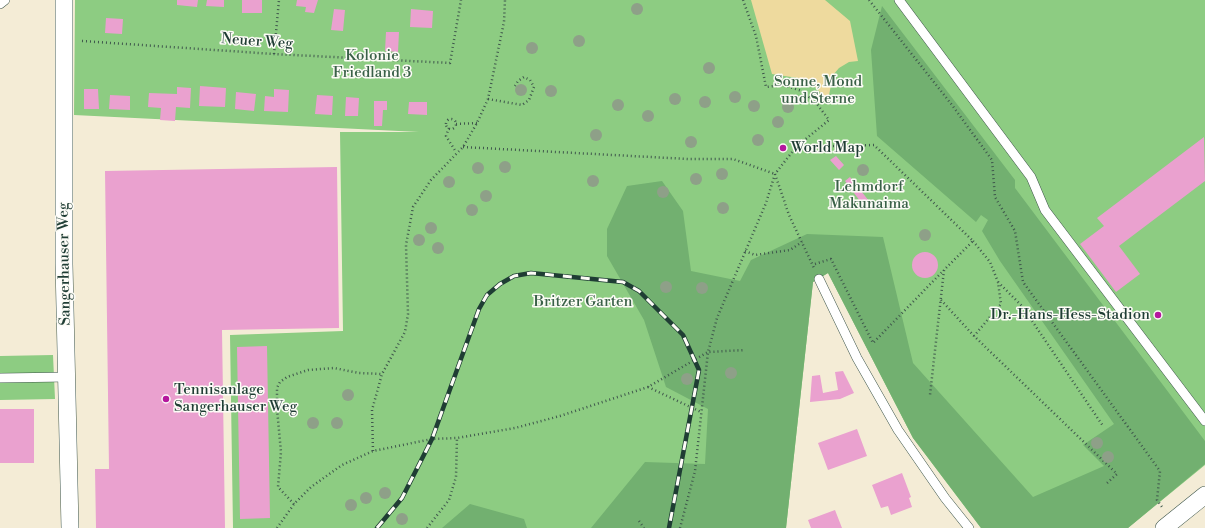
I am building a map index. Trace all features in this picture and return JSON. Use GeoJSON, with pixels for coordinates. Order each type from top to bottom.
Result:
{"type":"FeatureCollection","features":[{"type":"Feature","properties":{"kind":"street","name":"Sangerhauser Weg"},"geometry":{"type":"LineString","coordinates":[[64,0],[64,264],[68,377],[70,528]]}},
{"type":"Feature","properties":{"kind":"street"},"geometry":{"type":"LineString","coordinates":[[1164,528],[1205,495]]}},
{"type":"Feature","properties":{"kind":"lane"},"geometry":{"type":"LineString","coordinates":[[0,4],[4,0]]}},
{"type":"Feature","properties":{"kind":"lane"},"geometry":{"type":"LineString","coordinates":[[899,0],[1031,177],[1045,210],[1205,421]]}},
{"type":"Feature","properties":{"kind":"lane"},"geometry":{"type":"LineString","coordinates":[[819,279],[857,358],[898,430],[945,498],[969,528]]}},
{"type":"Feature","properties":{"kind":"lane"},"geometry":{"type":"LineString","coordinates":[[0,378],[68,377]]}},
{"type":"Feature","properties":{"kind":"path"},"geometry":{"type":"LineString","coordinates":[[274,54],[279,0]]}},
{"type":"Feature","properties":{"kind":"path","name":"Neuer Weg"},"geometry":{"type":"LineString","coordinates":[[63,40],[274,54],[450,63],[461,0]]}},
{"type":"Feature","properties":{"kind":"path"},"geometry":{"type":"LineString","coordinates":[[373,451],[372,410],[382,374],[405,332],[408,314],[406,245],[413,207],[431,180],[456,152],[463,147],[477,123],[488,99],[504,22],[505,0]]}},
{"type":"Feature","properties":{"kind":"path"},"geometry":{"type":"LineString","coordinates":[[680,528],[695,471],[708,352],[718,318],[766,203],[775,174],[796,147],[829,120],[817,104],[802,91],[783,84],[766,87],[756,36],[743,0]]}},
{"type":"Feature","properties":{"kind":"path"},"geometry":{"type":"LineString","coordinates":[[869,0],[952,105],[992,160],[995,197],[1015,231],[1023,282],[1160,471],[1157,500],[1162,508]]}},
{"type":"Feature","properties":{"kind":"path"},"geometry":{"type":"LineString","coordinates":[[488,99],[522,105],[530,100],[534,87],[530,80],[524,77],[518,81],[515,86]]}},
{"type":"Feature","properties":{"kind":"path"},"geometry":{"type":"LineString","coordinates":[[456,124],[454,120],[449,119],[446,124],[449,128],[446,136],[456,152]]}},
{"type":"Feature","properties":{"kind":"path"},"geometry":{"type":"LineString","coordinates":[[449,128],[454,128],[456,124],[477,123]]}},
{"type":"Feature","properties":{"kind":"path"},"geometry":{"type":"LineString","coordinates":[[796,147],[874,145],[973,241],[990,262],[998,282],[1001,304],[974,336]]}},
{"type":"Feature","properties":{"kind":"path"},"geometry":{"type":"LineString","coordinates":[[463,147],[688,159],[732,159],[775,174]]}},
{"type":"Feature","properties":{"kind":"path"},"geometry":{"type":"LineString","coordinates":[[775,174],[789,215],[819,279]]}},
{"type":"Feature","properties":{"kind":"path"},"geometry":{"type":"LineString","coordinates":[[812,265],[831,259],[873,343],[882,336],[973,241]]}},
{"type":"Feature","properties":{"kind":"path"},"geometry":{"type":"LineString","coordinates":[[745,251],[755,255],[790,250],[802,242]]}},
{"type":"Feature","properties":{"kind":"path"},"geometry":{"type":"LineString","coordinates":[[930,395],[944,270]]}},
{"type":"Feature","properties":{"kind":"path"},"geometry":{"type":"LineString","coordinates":[[998,282],[1022,306],[1103,426]]}},
{"type":"Feature","properties":{"kind":"path"},"geometry":{"type":"LineString","coordinates":[[941,300],[974,336],[1117,474],[1106,484]]}},
{"type":"Feature","properties":{"kind":"path"},"geometry":{"type":"LineString","coordinates":[[277,528],[294,504],[311,487],[342,465],[373,451],[432,440],[457,438],[514,428],[560,416],[648,387],[708,352],[745,350]]}},
{"type":"Feature","properties":{"kind":"path"},"geometry":{"type":"LineString","coordinates":[[294,504],[278,487],[281,452],[276,409],[277,388],[280,382],[287,377],[308,370],[334,368],[359,373],[382,374]]}},
{"type":"Feature","properties":{"kind":"path"},"geometry":{"type":"LineString","coordinates":[[648,387],[702,412]]}},
{"type":"Feature","properties":{"kind":"path"},"geometry":{"type":"LineString","coordinates":[[427,528],[449,500],[456,477],[457,438]]}},
{"type":"Feature","properties":{"kind":"path"},"geometry":{"type":"LineString","coordinates":[[639,521],[644,528]]}},
{"type":"Feature","properties":{"kind":"green space","name":"Britzer Garten"},"geometry":{"type":"Polygon","coordinates":[[[75,0],[1205,0],[1205,465],[1128,528],[981,528],[913,438],[828,273],[813,282],[786,528],[233,528],[230,335],[343,331],[340,132],[419,132],[74,115],[75,0]]]}},
{"type":"Feature","properties":{"kind":"green space"},"geometry":{"type":"Polygon","coordinates":[[[882,6],[1015,180],[1015,188],[1205,441],[1205,464],[1128,528],[981,528],[913,438],[828,273],[813,282],[786,528],[591,528],[645,462],[705,464],[708,409],[666,387],[644,320],[607,256],[607,229],[627,186],[662,181],[683,211],[691,271],[740,281],[751,260],[807,234],[883,237],[913,363],[1033,497],[1104,466],[1083,445],[1114,424],[1000,261],[982,231],[988,220],[981,215],[976,222],[877,136],[871,50],[882,6]]]}},
{"type":"Feature","properties":{"kind":"green space"},"geometry":{"type":"Polygon","coordinates":[[[53,355],[55,399],[0,400],[0,356],[53,355]]]}},
{"type":"Feature","properties":{"kind":"green space"},"geometry":{"type":"Polygon","coordinates":[[[470,504],[524,519],[527,528],[442,528],[470,504]]]}},
{"type":"Feature","properties":{"kind":"sand"},"geometry":{"type":"Polygon","coordinates":[[[751,0],[825,0],[850,21],[858,61],[849,62],[839,68],[833,75],[828,100],[812,84],[804,79],[772,74],[751,0]]]}},
{"type":"Feature","properties":{"kind":"building"},"geometry":{"type":"Polygon","coordinates":[[[177,0],[198,0],[197,7],[177,5],[177,0]]]}},
{"type":"Feature","properties":{"kind":"building"},"geometry":{"type":"Polygon","coordinates":[[[207,0],[224,0],[224,7],[206,6],[207,0]]]}},
{"type":"Feature","properties":{"kind":"building"},"geometry":{"type":"Polygon","coordinates":[[[242,0],[262,0],[262,13],[242,13],[242,0]]]}},
{"type":"Feature","properties":{"kind":"building"},"geometry":{"type":"Polygon","coordinates":[[[297,0],[318,0],[314,13],[305,12],[306,7],[296,6],[297,0]]]}},
{"type":"Feature","properties":{"kind":"building"},"geometry":{"type":"Polygon","coordinates":[[[334,9],[345,10],[343,31],[331,30],[334,9]]]}},
{"type":"Feature","properties":{"kind":"building"},"geometry":{"type":"Polygon","coordinates":[[[411,9],[433,11],[432,28],[410,27],[411,9]]]}},
{"type":"Feature","properties":{"kind":"building"},"geometry":{"type":"Polygon","coordinates":[[[106,18],[123,19],[122,34],[105,33],[106,18]]]}},
{"type":"Feature","properties":{"kind":"building"},"geometry":{"type":"Polygon","coordinates":[[[386,32],[399,32],[398,52],[385,51],[386,32]]]}},
{"type":"Feature","properties":{"kind":"building"},"geometry":{"type":"Polygon","coordinates":[[[200,86],[226,88],[225,107],[199,106],[200,86]]]}},
{"type":"Feature","properties":{"kind":"building"},"geometry":{"type":"Polygon","coordinates":[[[177,87],[191,88],[190,108],[176,107],[175,121],[160,120],[161,108],[148,107],[149,93],[177,94],[177,87]]]}},
{"type":"Feature","properties":{"kind":"building"},"geometry":{"type":"Polygon","coordinates":[[[84,89],[98,89],[99,109],[84,109],[84,89]]]}},
{"type":"Feature","properties":{"kind":"building"},"geometry":{"type":"Polygon","coordinates":[[[274,89],[289,90],[288,112],[264,111],[265,96],[274,97],[274,89]]]}},
{"type":"Feature","properties":{"kind":"building"},"geometry":{"type":"Polygon","coordinates":[[[236,92],[256,94],[254,111],[235,109],[236,92]]]}},
{"type":"Feature","properties":{"kind":"building"},"geometry":{"type":"Polygon","coordinates":[[[110,95],[130,96],[130,110],[109,109],[110,95]]]}},
{"type":"Feature","properties":{"kind":"building"},"geometry":{"type":"Polygon","coordinates":[[[317,95],[333,96],[332,115],[315,114],[317,95]]]}},
{"type":"Feature","properties":{"kind":"building"},"geometry":{"type":"Polygon","coordinates":[[[346,97],[359,98],[358,116],[345,116],[346,97]]]}},
{"type":"Feature","properties":{"kind":"building"},"geometry":{"type":"Polygon","coordinates":[[[374,101],[387,101],[387,110],[383,110],[382,126],[374,126],[374,101]]]}},
{"type":"Feature","properties":{"kind":"building"},"geometry":{"type":"Polygon","coordinates":[[[409,102],[427,102],[427,115],[408,114],[409,102]]]}},
{"type":"Feature","properties":{"kind":"building"},"geometry":{"type":"Polygon","coordinates":[[[1204,137],[1205,181],[1119,246],[1140,274],[1116,292],[1080,244],[1104,226],[1097,218],[1204,137]]]}},
{"type":"Feature","properties":{"kind":"building"},"geometry":{"type":"Polygon","coordinates":[[[836,156],[844,165],[839,170],[830,160],[836,156]]]}},
{"type":"Feature","properties":{"kind":"building","name":"Tennisanlage Sangerhauser Weg"},"geometry":{"type":"Polygon","coordinates":[[[337,167],[339,328],[222,330],[225,528],[96,528],[95,469],[109,469],[105,171],[337,167]]]}},
{"type":"Feature","properties":{"kind":"building"},"geometry":{"type":"Polygon","coordinates":[[[850,177],[869,201],[863,205],[845,181],[850,177]]]}},
{"type":"Feature","properties":{"kind":"building"},"geometry":{"type":"Polygon","coordinates":[[[925,252],[935,255],[938,265],[935,275],[925,278],[915,275],[912,265],[915,255],[925,252]]]}},
{"type":"Feature","properties":{"kind":"building"},"geometry":{"type":"Polygon","coordinates":[[[267,346],[270,518],[240,519],[237,347],[267,346]]]}},
{"type":"Feature","properties":{"kind":"building"},"geometry":{"type":"Polygon","coordinates":[[[843,371],[854,393],[840,399],[810,402],[812,376],[820,375],[823,393],[838,390],[835,372],[843,371]]]}},
{"type":"Feature","properties":{"kind":"building"},"geometry":{"type":"Polygon","coordinates":[[[0,409],[34,409],[34,463],[0,463],[0,409]]]}},
{"type":"Feature","properties":{"kind":"building"},"geometry":{"type":"Polygon","coordinates":[[[857,429],[867,456],[828,470],[818,443],[857,429]]]}},
{"type":"Feature","properties":{"kind":"building"},"geometry":{"type":"Polygon","coordinates":[[[902,473],[911,497],[909,498],[912,507],[891,515],[888,506],[881,508],[872,485],[902,473]]]}},
{"type":"Feature","properties":{"kind":"building"},"geometry":{"type":"Polygon","coordinates":[[[835,510],[842,528],[811,528],[808,520],[835,510]]]}},
{"type":"Feature","properties":{"kind":"railway"},"geometry":{"type":"LineString","coordinates":[[377,528],[402,498],[432,439],[479,309],[487,295],[500,284],[514,276],[531,273],[623,282],[639,291],[683,335],[699,370],[669,528]]}},
{"type":"Feature","properties":{"kind":"place","name":"World Map"},"geometry":{"type":"Point","coordinates":[783,148]}},
{"type":"Feature","properties":{"kind":"place","name":"Dr.-Hans-Hess-Stadion"},"geometry":{"type":"Point","coordinates":[1158,315]}},
{"type":"Feature","properties":{"kind":"place","name":"Tennisanlage Sangerhauser Weg"},"geometry":{"type":"Point","coordinates":[166,399]}},
{"type":"Feature","properties":{"kind":"park label","name":"Kolonie Friedland 3"},"geometry":{"type":"Point","coordinates":[372,64]}},
{"type":"Feature","properties":{"kind":"park label","name":"Sonne, Mond und Sterne"},"geometry":{"type":"Point","coordinates":[818,90]}},
{"type":"Feature","properties":{"kind":"park label","name":"Lehmdorf Makunaima"},"geometry":{"type":"Point","coordinates":[869,196]}}]}
